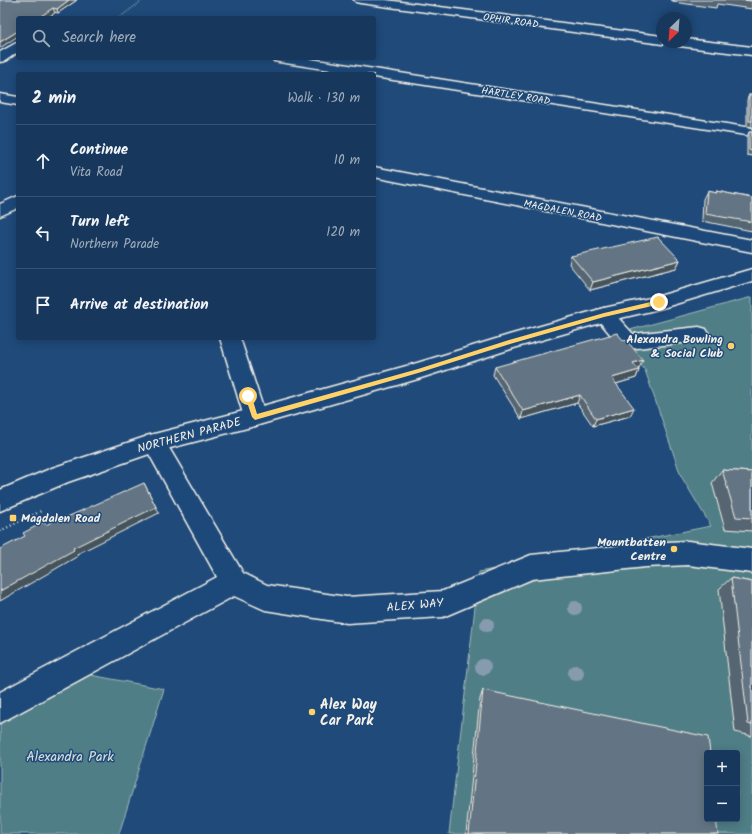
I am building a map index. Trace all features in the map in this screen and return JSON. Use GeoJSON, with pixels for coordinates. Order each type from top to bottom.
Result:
{"type":"FeatureCollection","features":[{"type":"Feature","properties":{"kind":"street","name":"OPHIR ROAD"},"geometry":{"type":"LineString","coordinates":[[360,0],[656,39]]}},
{"type":"Feature","properties":{"kind":"street"},"geometry":{"type":"LineString","coordinates":[[692,44],[752,51]]}},
{"type":"Feature","properties":{"kind":"street"},"geometry":{"type":"LineString","coordinates":[[0,58],[16,47]]}},
{"type":"Feature","properties":{"kind":"street","name":"HARTLEY ROAD"},"geometry":{"type":"LineString","coordinates":[[292,60],[368,72]]}},
{"type":"Feature","properties":{"kind":"street","name":"HARTLEY ROAD"},"geometry":{"type":"LineString","coordinates":[[376,73],[752,132]]}},
{"type":"Feature","properties":{"kind":"street"},"geometry":{"type":"LineString","coordinates":[[0,98],[16,101]]}},
{"type":"Feature","properties":{"kind":"street","name":"MAGDALEN ROAD"},"geometry":{"type":"LineString","coordinates":[[376,172],[752,246]]}},
{"type":"Feature","properties":{"kind":"street"},"geometry":{"type":"LineString","coordinates":[[0,211],[16,202]]}},
{"type":"Feature","properties":{"kind":"street","name":"NORTHERN PARADE"},"geometry":{"type":"LineString","coordinates":[[0,501],[60,475],[154,443],[255,417],[418,371],[509,342],[604,315],[659,302],[752,275]]}},
{"type":"Feature","properties":{"kind":"street"},"geometry":{"type":"LineString","coordinates":[[604,315],[628,342],[700,334]]}},
{"type":"Feature","properties":{"kind":"street"},"geometry":{"type":"LineString","coordinates":[[231,340],[255,417]]}},
{"type":"Feature","properties":{"kind":"street"},"geometry":{"type":"LineString","coordinates":[[0,708],[234,582],[154,443]]}},
{"type":"Feature","properties":{"kind":"street","name":"ALEX WAY"},"geometry":{"type":"LineString","coordinates":[[234,582],[265,597],[347,610],[442,604],[531,567],[646,555],[688,553],[752,561]]}},
{"type":"Feature","properties":{"kind":"path"},"geometry":{"type":"LineString","coordinates":[[122,16],[143,0]]}},
{"type":"Feature","properties":{"kind":"green space","name":"Mountbatten Centre"},"geometry":{"type":"Polygon","coordinates":[[[752,297],[752,834],[449,834],[479,572],[711,526],[681,476],[645,370],[615,334],[752,297]]]}},
{"type":"Feature","properties":{"kind":"green space","name":"Alexandra Park"},"geometry":{"type":"Polygon","coordinates":[[[75,672],[164,689],[119,834],[0,834],[0,715],[75,672]]]}},
{"type":"Feature","properties":{"kind":"building"},"geometry":{"type":"Polygon","coordinates":[[[0,0],[69,0],[57,9],[53,8],[41,16],[16,16],[16,32],[0,42],[0,0]]]}},
{"type":"Feature","properties":{"kind":"building"},"geometry":{"type":"Polygon","coordinates":[[[749,95],[752,95],[752,121],[749,121],[749,95]]]}},
{"type":"Feature","properties":{"kind":"building"},"geometry":{"type":"Polygon","coordinates":[[[749,132],[752,132],[752,151],[749,150],[749,132]]]}},
{"type":"Feature","properties":{"kind":"building"},"geometry":{"type":"Polygon","coordinates":[[[707,191],[716,193],[716,191],[752,198],[752,222],[705,214],[707,191]]]}},
{"type":"Feature","properties":{"kind":"building"},"geometry":{"type":"Polygon","coordinates":[[[658,237],[680,260],[593,282],[571,256],[658,237]]]}},
{"type":"Feature","properties":{"kind":"building"},"geometry":{"type":"Polygon","coordinates":[[[617,333],[623,340],[627,341],[643,360],[633,363],[639,370],[612,378],[634,408],[596,419],[580,395],[523,411],[495,367],[617,333]]]}},
{"type":"Feature","properties":{"kind":"building"},"geometry":{"type":"Polygon","coordinates":[[[722,470],[752,472],[752,518],[736,517],[722,470]]]}},
{"type":"Feature","properties":{"kind":"building"},"geometry":{"type":"Polygon","coordinates":[[[144,483],[156,507],[73,548],[74,550],[0,591],[0,549],[25,536],[23,533],[44,522],[46,525],[57,519],[58,521],[144,483]]]}},
{"type":"Feature","properties":{"kind":"building"},"geometry":{"type":"Polygon","coordinates":[[[731,578],[752,582],[752,725],[748,724],[731,578]]]}},
{"type":"Feature","properties":{"kind":"building"},"geometry":{"type":"Polygon","coordinates":[[[483,690],[708,737],[710,750],[704,750],[704,822],[716,822],[718,834],[469,834],[483,690]]]}},
{"type":"Feature","properties":{"kind":"place","name":"Alexandra Bowling & Social Club"},"geometry":{"type":"Point","coordinates":[731,346]}},
{"type":"Feature","properties":{"kind":"place","name":"Magdalen Road"},"geometry":{"type":"Point","coordinates":[13,518]}},
{"type":"Feature","properties":{"kind":"place","name":"Mountbatten Centre"},"geometry":{"type":"Point","coordinates":[674,549]}},
{"type":"Feature","properties":{"kind":"place","name":"Alex Way Car Park"},"geometry":{"type":"Point","coordinates":[312,712]}},
{"type":"Feature","properties":{"kind":"route"},"geometry":{"type":"LineString","coordinates":[[248,396],[255,417],[418,371],[509,342],[604,315],[659,302]]}}]}
